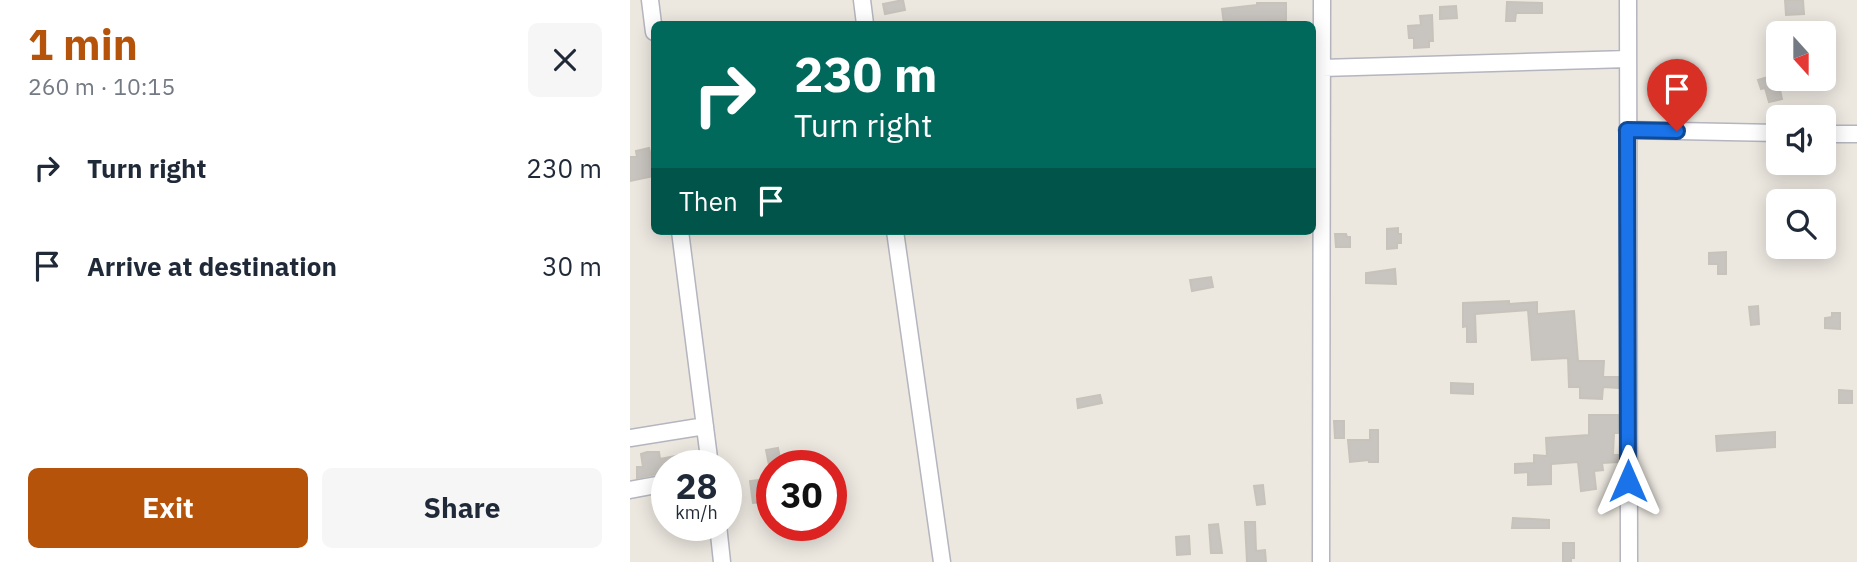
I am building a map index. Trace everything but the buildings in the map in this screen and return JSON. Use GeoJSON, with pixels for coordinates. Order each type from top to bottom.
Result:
{"type":"FeatureCollection","features":[{"type":"Feature","properties":{"kind":"street"},"geometry":{"type":"LineString","coordinates":[[650,0],[653,21]]}},
{"type":"Feature","properties":{"kind":"street"},"geometry":{"type":"LineString","coordinates":[[862,0],[865,21]]}},
{"type":"Feature","properties":{"kind":"street"},"geometry":{"type":"LineString","coordinates":[[1321,562],[1316,146],[1322,68],[1322,0]]}},
{"type":"Feature","properties":{"kind":"street"},"geometry":{"type":"LineString","coordinates":[[1628,0],[1629,562]]}},
{"type":"Feature","properties":{"kind":"street"},"geometry":{"type":"LineString","coordinates":[[1322,68],[1628,59]]}},
{"type":"Feature","properties":{"kind":"street"},"geometry":{"type":"LineString","coordinates":[[1627,130],[1766,133]]}},
{"type":"Feature","properties":{"kind":"street"},"geometry":{"type":"LineString","coordinates":[[1836,134],[1857,134]]}},
{"type":"Feature","properties":{"kind":"street"},"geometry":{"type":"LineString","coordinates":[[681,235],[708,450]]}},
{"type":"Feature","properties":{"kind":"street"},"geometry":{"type":"LineString","coordinates":[[896,235],[942,562]]}},
{"type":"Feature","properties":{"kind":"street"},"geometry":{"type":"LineString","coordinates":[[630,438],[705,426]]}},
{"type":"Feature","properties":{"kind":"street"},"geometry":{"type":"LineString","coordinates":[[630,490],[651,486]]}},
{"type":"Feature","properties":{"kind":"street"},"geometry":{"type":"LineString","coordinates":[[720,541],[722,562]]}},
{"type":"Feature","properties":{"kind":"route"},"geometry":{"type":"LineString","coordinates":[[1628,481],[1627,130],[1677,131]]}}]}
